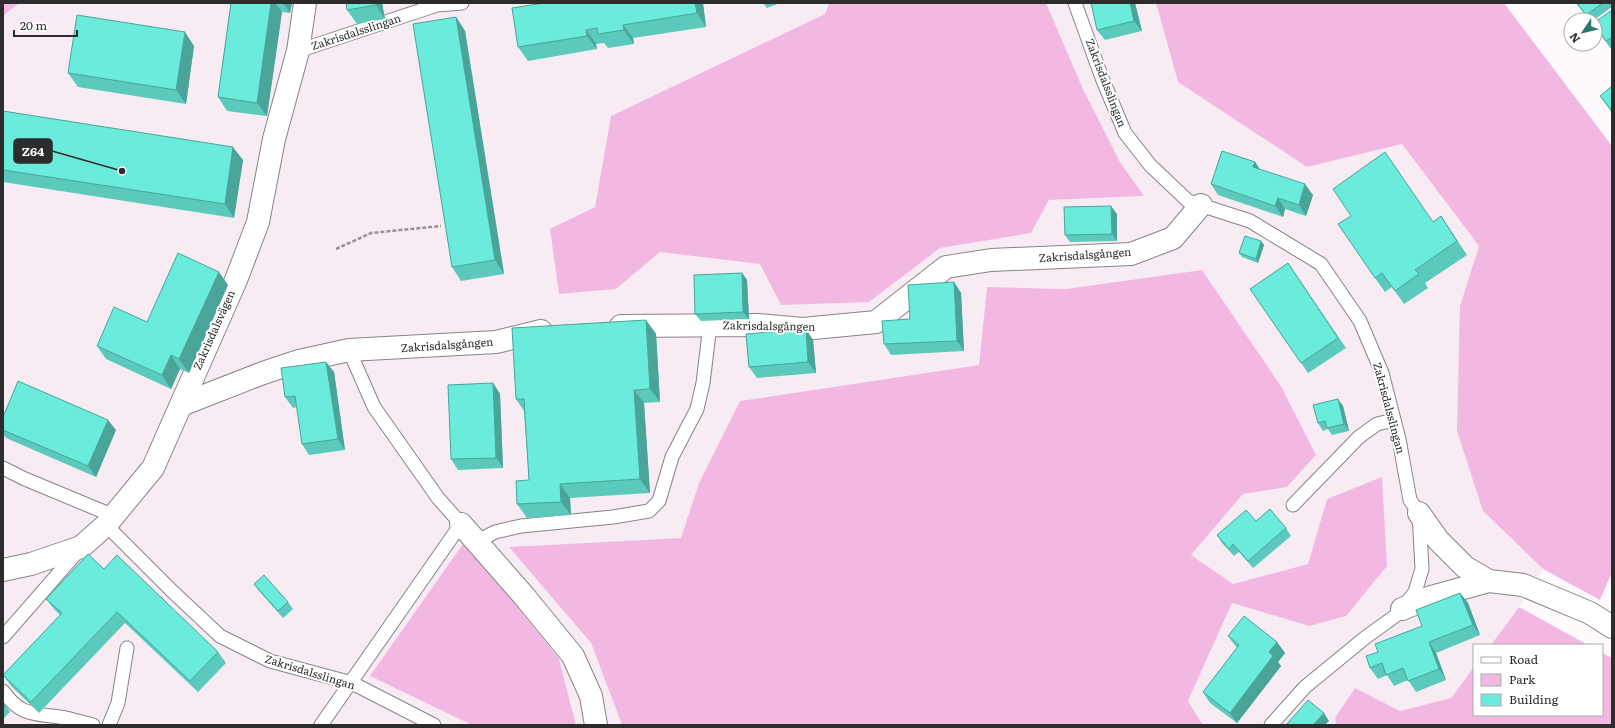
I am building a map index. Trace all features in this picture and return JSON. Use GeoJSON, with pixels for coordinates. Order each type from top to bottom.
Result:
{"type":"FeatureCollection","features":[{"type":"Feature","properties":{"kind":"street","name":"Zakrisdalsvägen"},"geometry":{"type":"LineString","coordinates":[[3,570],[31,564],[81,548],[110,520],[154,468],[236,280],[258,222],[274,139],[298,51],[305,3]]}},
{"type":"Feature","properties":{"kind":"street","name":"Zakrisdalsgången"},"geometry":{"type":"LineString","coordinates":[[600,327],[758,325],[803,329],[876,322],[946,267],[991,260],[1131,254],[1173,238],[1201,205]]}},
{"type":"Feature","properties":{"kind":"street","name":"Zakrisdalsgången"},"geometry":{"type":"LineString","coordinates":[[181,405],[284,365],[349,350],[496,342],[563,328]]}},
{"type":"Feature","properties":{"kind":"street","name":"Zakrisdalsslingan"},"geometry":{"type":"LineString","coordinates":[[1419,513],[1438,540],[1465,567],[1489,581]]}},
{"type":"Feature","properties":{"kind":"street"},"geometry":{"type":"LineString","coordinates":[[461,524],[524,596],[573,656],[591,696],[596,725]]}},
{"type":"Feature","properties":{"kind":"street"},"geometry":{"type":"LineString","coordinates":[[1489,581],[1523,585],[1590,613],[1612,627]]}},
{"type":"Feature","properties":{"kind":"street","name":"Zakrisdalsslingan"},"geometry":{"type":"LineString","coordinates":[[1402,610],[1431,597],[1489,581]]}},
{"type":"Feature","properties":{"kind":"lane","name":"Zakrisdalsslingan"},"geometry":{"type":"LineString","coordinates":[[298,51],[437,5],[462,3]]}},
{"type":"Feature","properties":{"kind":"lane","name":"Zakrisdalsslingan"},"geometry":{"type":"LineString","coordinates":[[1075,3],[1102,78],[1125,133],[1150,165],[1188,201],[1250,221],[1321,264],[1360,321],[1382,373],[1394,420],[1410,500],[1419,513],[1422,569],[1415,592],[1398,614],[1366,637],[1305,688],[1271,725]]}},
{"type":"Feature","properties":{"kind":"lane"},"geometry":{"type":"LineString","coordinates":[[476,542],[495,532],[521,526],[613,517],[649,511],[658,501],[672,457],[697,409],[703,383],[710,325]]}},
{"type":"Feature","properties":{"kind":"lane"},"geometry":{"type":"LineString","coordinates":[[321,725],[352,683],[374,648],[461,524],[438,498],[374,407],[349,350]]}},
{"type":"Feature","properties":{"kind":"lane"},"geometry":{"type":"LineString","coordinates":[[1293,505],[1359,437],[1376,424],[1394,420]]}},
{"type":"Feature","properties":{"kind":"lane"},"geometry":{"type":"LineString","coordinates":[[3,468],[110,520]]}},
{"type":"Feature","properties":{"kind":"lane","name":"Zakrisdalsslingan"},"geometry":{"type":"LineString","coordinates":[[110,520],[172,591],[220,636],[270,661],[352,683],[434,725]]}},
{"type":"Feature","properties":{"kind":"lane"},"geometry":{"type":"LineString","coordinates":[[3,637],[81,548]]}},
{"type":"Feature","properties":{"kind":"lane"},"geometry":{"type":"LineString","coordinates":[[109,725],[118,703],[127,648]]}},
{"type":"Feature","properties":{"kind":"lane"},"geometry":{"type":"LineString","coordinates":[[3,691],[18,708],[31,714],[66,718],[93,725]]}},
{"type":"Feature","properties":{"kind":"path"},"geometry":{"type":"LineString","coordinates":[[336,249],[371,233],[441,226]]}},
{"type":"Feature","properties":{"kind":"shaded area"},"geometry":{"type":"Polygon","coordinates":[[[19,3],[829,3],[825,14],[611,116],[595,207],[616,289],[660,252],[760,264],[869,302],[940,248],[1031,233],[1049,200],[1143,196],[1120,162],[1083,89],[1046,3],[1156,3],[1178,82],[1307,167],[1402,144],[1479,246],[1460,306],[1483,511],[1543,569],[1519,607],[1492,644],[1473,644],[1473,668],[1451,698],[1400,711],[1355,688],[1335,718],[1336,725],[1203,725],[1188,701],[1232,603],[1309,626],[1327,499],[1308,564],[1233,584],[1191,555],[1243,494],[1287,487],[1316,455],[1281,385],[1202,270],[1066,289],[987,287],[979,365],[740,401],[699,483],[681,538],[509,547],[591,643],[622,725],[576,725],[559,659],[371,676],[472,725],[3,725],[3,16],[19,3]]]}},
{"type":"Feature","properties":{"kind":"green space"},"geometry":{"type":"Polygon","coordinates":[[[3,3],[19,3],[3,16],[3,3]]]}},
{"type":"Feature","properties":{"kind":"green space"},"geometry":{"type":"Polygon","coordinates":[[[829,3],[1046,3],[1083,89],[1120,162],[1144,196],[1049,200],[1031,233],[940,248],[869,302],[781,305],[760,264],[660,252],[616,289],[559,294],[550,229],[595,207],[611,116],[825,14],[829,3]]]}},
{"type":"Feature","properties":{"kind":"green space"},"geometry":{"type":"Polygon","coordinates":[[[1156,3],[1504,3],[1612,146],[1612,572],[1600,600],[1543,569],[1483,511],[1457,431],[1460,306],[1479,246],[1402,144],[1307,167],[1178,82],[1156,3]]]}},
{"type":"Feature","properties":{"kind":"green space"},"geometry":{"type":"Polygon","coordinates":[[[1202,270],[1281,386],[1316,455],[1287,487],[1243,494],[1191,555],[1233,584],[1308,564],[1327,499],[1382,477],[1387,566],[1346,616],[1309,626],[1232,603],[1188,701],[1203,725],[622,725],[591,643],[509,547],[681,538],[699,483],[740,401],[979,365],[987,287],[1066,289],[1202,270]]]}},
{"type":"Feature","properties":{"kind":"green space"},"geometry":{"type":"Polygon","coordinates":[[[465,541],[559,659],[576,725],[472,725],[370,676],[465,541]]]}},
{"type":"Feature","properties":{"kind":"green space"},"geometry":{"type":"Polygon","coordinates":[[[1519,607],[1586,644],[1492,644],[1519,607]]]}},
{"type":"Feature","properties":{"kind":"green space"},"geometry":{"type":"Polygon","coordinates":[[[1603,654],[1612,658],[1612,725],[1336,725],[1335,718],[1355,688],[1400,711],[1451,698],[1473,668],[1473,716],[1603,716],[1603,654]]]}},
{"type":"Feature","properties":{"kind":"building"},"geometry":{"type":"Polygon","coordinates":[[[231,3],[271,3],[257,103],[218,97],[231,3]]]}},
{"type":"Feature","properties":{"kind":"building"},"geometry":{"type":"Polygon","coordinates":[[[346,3],[375,3],[376,5],[347,10],[346,3]]]}},
{"type":"Feature","properties":{"kind":"building"},"geometry":{"type":"Polygon","coordinates":[[[544,3],[695,3],[697,13],[623,25],[624,30],[598,34],[597,28],[586,30],[587,36],[518,47],[512,8],[544,3]]]}},
{"type":"Feature","properties":{"kind":"building"},"geometry":{"type":"Polygon","coordinates":[[[1091,3],[1130,3],[1134,21],[1097,30],[1091,3]]]}},
{"type":"Feature","properties":{"kind":"building"},"geometry":{"type":"Polygon","coordinates":[[[1577,3],[1603,3],[1590,12],[1584,12],[1577,3]]]}},
{"type":"Feature","properties":{"kind":"building"},"geometry":{"type":"Polygon","coordinates":[[[1612,10],[1612,37],[1606,41],[1603,37],[1603,16],[1612,10]]]}},
{"type":"Feature","properties":{"kind":"building"},"geometry":{"type":"Polygon","coordinates":[[[77,15],[185,32],[176,90],[68,73],[77,15]]]}},
{"type":"Feature","properties":{"kind":"building"},"geometry":{"type":"Polygon","coordinates":[[[456,17],[495,260],[452,267],[413,24],[456,17]]]}},
{"type":"Feature","properties":{"kind":"building"},"geometry":{"type":"Polygon","coordinates":[[[1612,86],[1612,111],[1600,96],[1612,86]]]}},
{"type":"Feature","properties":{"kind":"building"},"geometry":{"type":"Polygon","coordinates":[[[3,111],[233,147],[225,204],[3,170],[3,111]]]}},
{"type":"Feature","properties":{"kind":"building"},"geometry":{"type":"Polygon","coordinates":[[[1222,151],[1255,162],[1253,167],[1305,184],[1299,205],[1278,198],[1275,206],[1211,184],[1222,151]]]}},
{"type":"Feature","properties":{"kind":"building"},"geometry":{"type":"Polygon","coordinates":[[[1385,152],[1433,222],[1441,216],[1457,241],[1415,270],[1419,274],[1395,291],[1382,273],[1375,278],[1338,224],[1351,216],[1333,189],[1385,152]]]}},
{"type":"Feature","properties":{"kind":"building"},"geometry":{"type":"Polygon","coordinates":[[[1111,206],[1112,234],[1065,235],[1064,207],[1111,206]]]}},
{"type":"Feature","properties":{"kind":"building"},"geometry":{"type":"Polygon","coordinates":[[[1245,236],[1261,241],[1256,259],[1239,253],[1245,236]]]}},
{"type":"Feature","properties":{"kind":"building"},"geometry":{"type":"Polygon","coordinates":[[[178,253],[219,272],[179,359],[171,355],[162,375],[97,346],[114,307],[147,322],[178,253]]]}},
{"type":"Feature","properties":{"kind":"building"},"geometry":{"type":"Polygon","coordinates":[[[1288,263],[1338,338],[1301,363],[1250,289],[1288,263]]]}},
{"type":"Feature","properties":{"kind":"building"},"geometry":{"type":"Polygon","coordinates":[[[742,273],[743,312],[695,314],[694,275],[742,273]]]}},
{"type":"Feature","properties":{"kind":"building"},"geometry":{"type":"Polygon","coordinates":[[[954,282],[957,341],[884,344],[882,321],[910,319],[908,285],[954,282]]]}},
{"type":"Feature","properties":{"kind":"building"},"geometry":{"type":"Polygon","coordinates":[[[646,320],[650,389],[634,390],[640,479],[560,484],[561,502],[517,504],[516,481],[529,480],[524,399],[516,399],[512,328],[646,320]]]}},
{"type":"Feature","properties":{"kind":"building"},"geometry":{"type":"Polygon","coordinates":[[[806,329],[808,362],[749,367],[746,334],[806,329]]]}},
{"type":"Feature","properties":{"kind":"building"},"geometry":{"type":"Polygon","coordinates":[[[326,362],[338,439],[302,444],[295,396],[285,397],[281,368],[326,362]]]}},
{"type":"Feature","properties":{"kind":"building"},"geometry":{"type":"Polygon","coordinates":[[[18,381],[108,420],[88,466],[3,430],[3,417],[18,381]]]}},
{"type":"Feature","properties":{"kind":"building"},"geometry":{"type":"Polygon","coordinates":[[[493,383],[496,458],[451,459],[448,385],[493,383]]]}},
{"type":"Feature","properties":{"kind":"building"},"geometry":{"type":"Polygon","coordinates":[[[1338,399],[1344,424],[1327,428],[1325,421],[1318,423],[1313,405],[1338,399]]]}},
{"type":"Feature","properties":{"kind":"building"},"geometry":{"type":"Polygon","coordinates":[[[1270,509],[1286,528],[1248,561],[1233,544],[1229,549],[1217,535],[1246,510],[1256,521],[1270,509]]]}},
{"type":"Feature","properties":{"kind":"building"},"geometry":{"type":"Polygon","coordinates":[[[88,554],[104,569],[117,555],[218,652],[190,681],[117,612],[31,702],[3,675],[62,613],[46,599],[88,554]]]}},
{"type":"Feature","properties":{"kind":"building"},"geometry":{"type":"Polygon","coordinates":[[[264,575],[288,602],[278,611],[254,584],[264,575]]]}},
{"type":"Feature","properties":{"kind":"building"},"geometry":{"type":"Polygon","coordinates":[[[1460,593],[1473,625],[1429,642],[1439,669],[1408,681],[1403,668],[1386,675],[1382,663],[1370,668],[1366,656],[1378,652],[1375,644],[1422,626],[1416,610],[1460,593]]]}},
{"type":"Feature","properties":{"kind":"building"},"geometry":{"type":"Polygon","coordinates":[[[1244,616],[1277,642],[1269,652],[1273,656],[1230,713],[1203,692],[1239,645],[1228,636],[1244,616]]]}},
{"type":"Feature","properties":{"kind":"building"},"geometry":{"type":"Polygon","coordinates":[[[1308,700],[1324,713],[1313,725],[1286,725],[1308,700]]]}},
{"type":"Feature","properties":{"kind":"place","name":"Z64"},"geometry":{"type":"Point","coordinates":[122,171]}}]}
